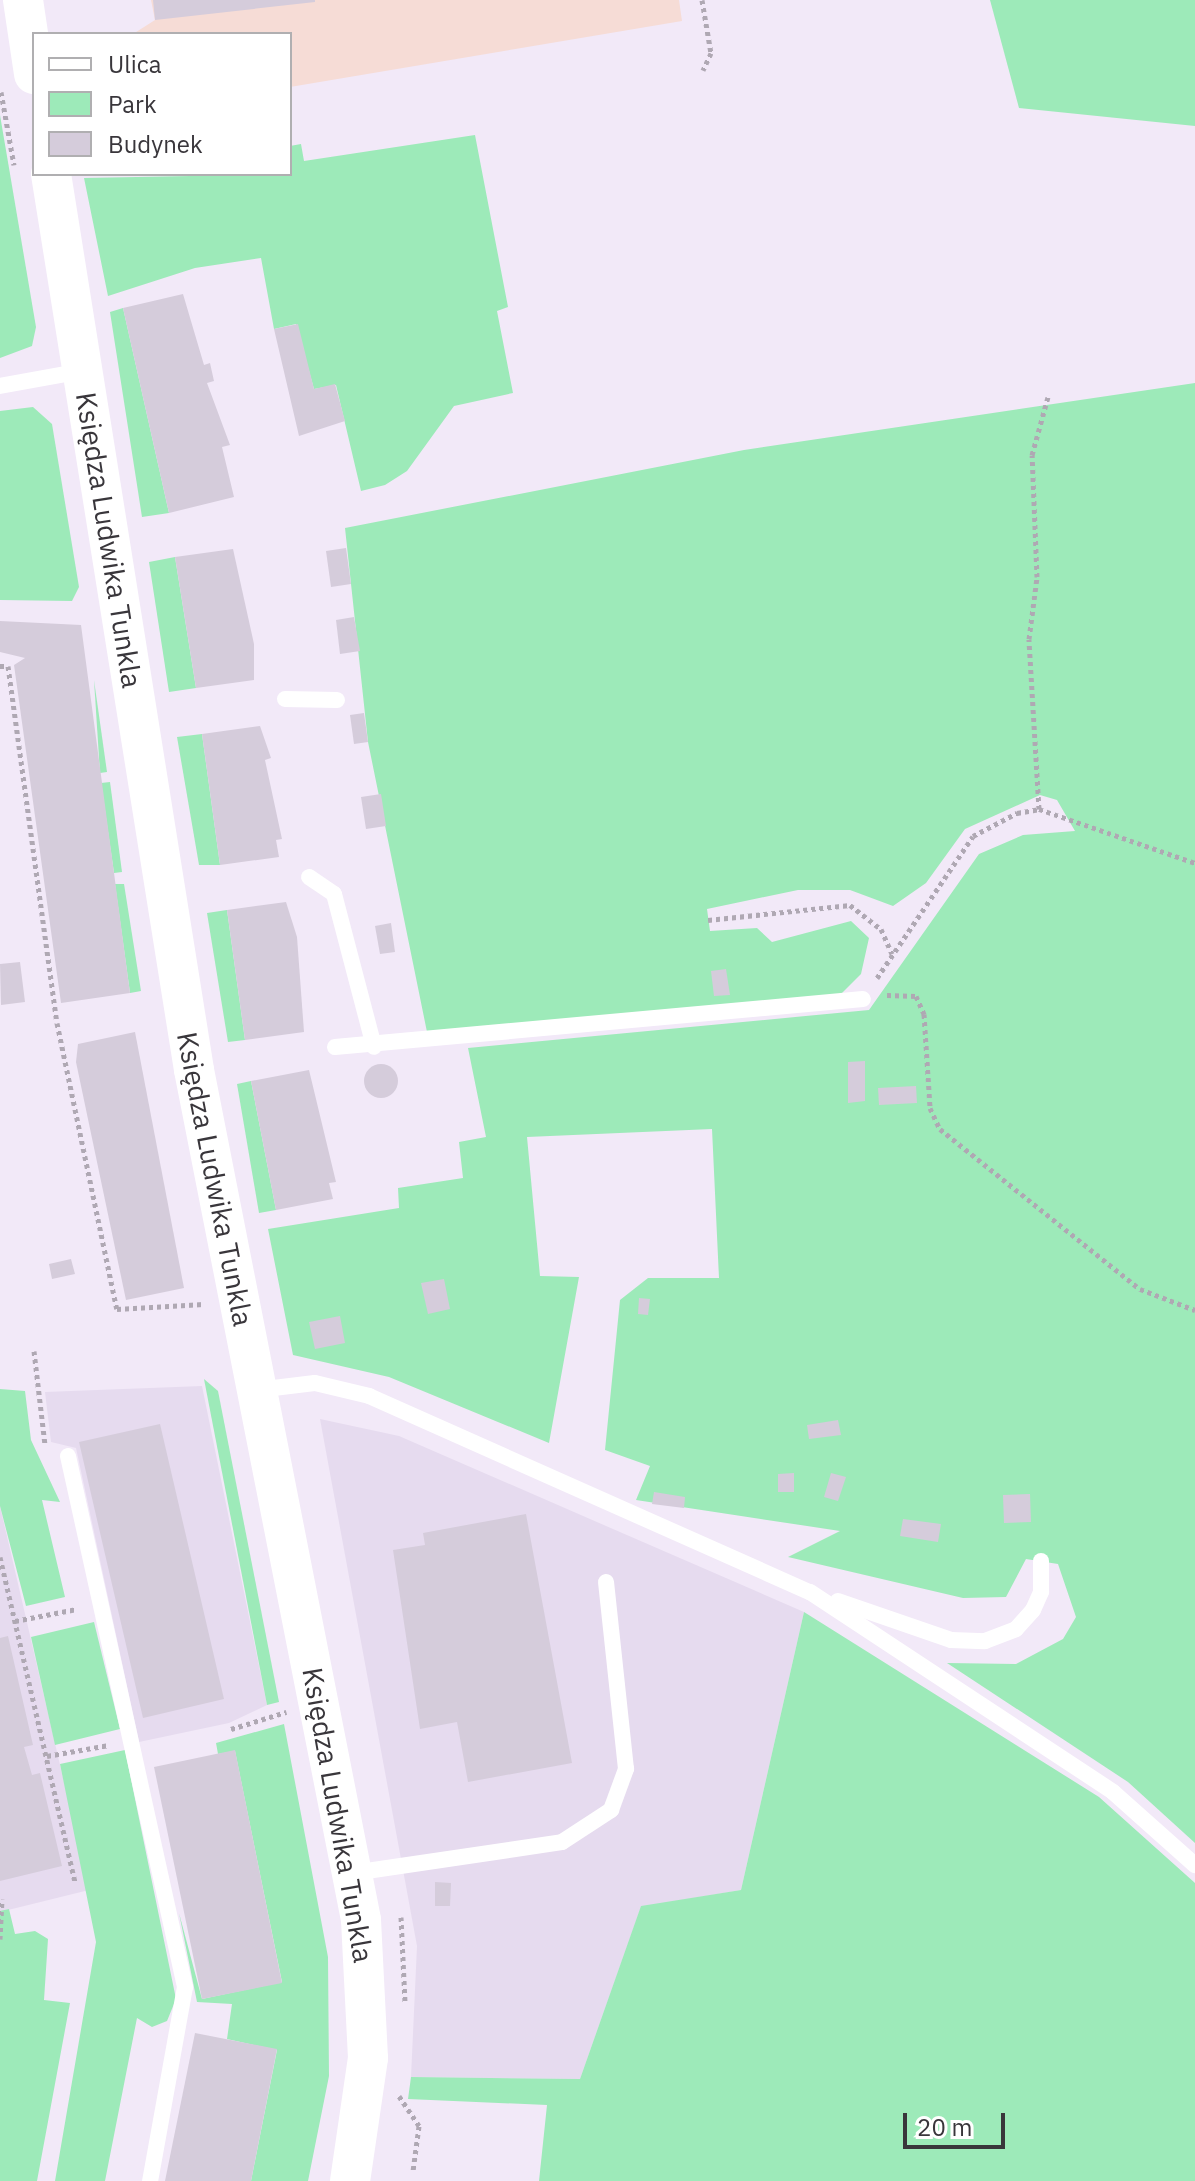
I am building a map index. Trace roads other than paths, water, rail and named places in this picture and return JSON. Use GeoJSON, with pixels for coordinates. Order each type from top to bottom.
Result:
{"type":"FeatureCollection","features":[{"type":"Feature","properties":{"kind":"street"},"geometry":{"type":"LineString","coordinates":[[23,0],[32,61]]}},
{"type":"Feature","properties":{"kind":"street","name":"Księdza Ludwika Tunkla"},"geometry":{"type":"LineString","coordinates":[[34,177],[82,371],[182,1005],[255,1391],[353,1873],[368,1983],[368,2058],[350,2181]]}},
{"type":"Feature","properties":{"kind":"lane"},"geometry":{"type":"LineString","coordinates":[[0,386],[82,371]]}},
{"type":"Feature","properties":{"kind":"lane"},"geometry":{"type":"LineString","coordinates":[[285,699],[337,700]]}},
{"type":"Feature","properties":{"kind":"lane"},"geometry":{"type":"LineString","coordinates":[[309,877],[334,894],[374,1047]]}},
{"type":"Feature","properties":{"kind":"lane"},"geometry":{"type":"LineString","coordinates":[[335,1047],[374,1047],[863,999]]}},
{"type":"Feature","properties":{"kind":"lane"},"geometry":{"type":"LineString","coordinates":[[255,1391],[315,1383],[369,1396],[810,1592],[951,1640],[985,1641],[1016,1629],[1033,1610],[1041,1592],[1041,1561]]}},
{"type":"Feature","properties":{"kind":"lane"},"geometry":{"type":"LineString","coordinates":[[68,1456],[185,1987],[150,2181]]}},
{"type":"Feature","properties":{"kind":"lane"},"geometry":{"type":"LineString","coordinates":[[353,1873],[533,1849],[562,1842],[611,1810],[626,1769],[606,1582]]}},
{"type":"Feature","properties":{"kind":"lane"},"geometry":{"type":"LineString","coordinates":[[810,1592],[1113,1792],[1195,1865]]}}]}
